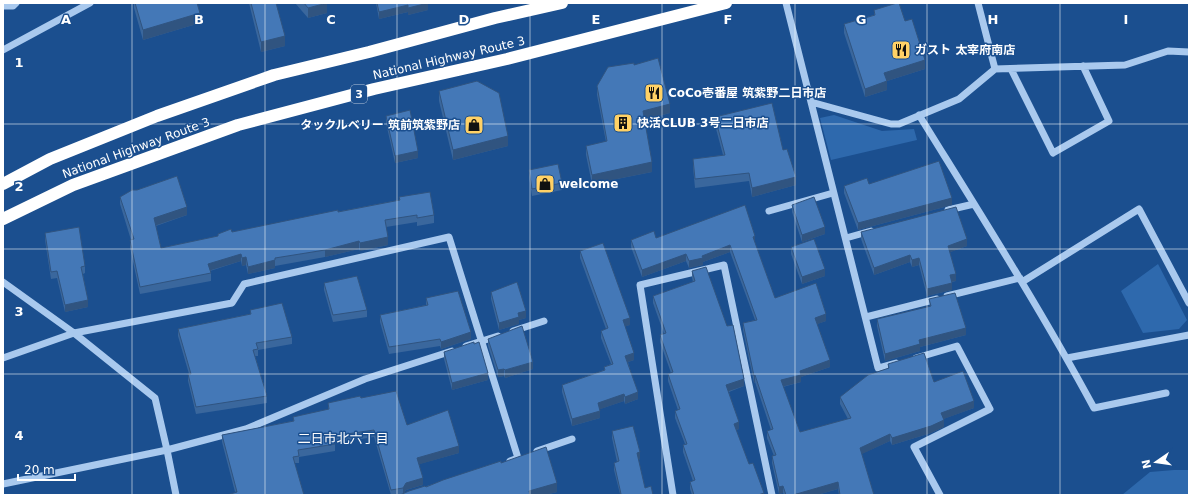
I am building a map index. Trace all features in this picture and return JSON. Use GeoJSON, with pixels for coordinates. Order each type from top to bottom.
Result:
{"type":"FeatureCollection","features":[{"type":"Feature","properties":{"kind":"highway","name":"National Highway Route 3"},"geometry":{"type":"LineString","coordinates":[[3,184],[64,153],[157,116],[274,75],[369,52],[495,18],[562,3]]}},
{"type":"Feature","properties":{"kind":"highway","name":"National Highway Route 3"},"geometry":{"type":"LineString","coordinates":[[3,219],[74,185],[238,125],[374,89],[508,59],[726,3]]}},
{"type":"Feature","properties":{"kind":"street"},"geometry":{"type":"LineString","coordinates":[[3,6],[13,6],[16,3]]}},
{"type":"Feature","properties":{"kind":"street"},"geometry":{"type":"LineString","coordinates":[[3,50],[90,3]]}},
{"type":"Feature","properties":{"kind":"street"},"geometry":{"type":"LineString","coordinates":[[786,3],[878,368],[957,346],[990,409],[914,447],[940,495]]}},
{"type":"Feature","properties":{"kind":"street"},"geometry":{"type":"LineString","coordinates":[[978,3],[995,70]]}},
{"type":"Feature","properties":{"kind":"street"},"geometry":{"type":"LineString","coordinates":[[811,102],[891,124],[899,124],[958,99],[995,70],[1125,65],[1168,51],[1189,52]]}},
{"type":"Feature","properties":{"kind":"street"},"geometry":{"type":"LineString","coordinates":[[1011,69],[1053,153],[1109,121],[1083,66]]}},
{"type":"Feature","properties":{"kind":"street"},"geometry":{"type":"LineString","coordinates":[[919,115],[1021,280],[1067,358],[1094,408],[1166,393]]}},
{"type":"Feature","properties":{"kind":"street"},"geometry":{"type":"LineString","coordinates":[[769,210],[833,193]]}},
{"type":"Feature","properties":{"kind":"street"},"geometry":{"type":"LineString","coordinates":[[944,212],[974,204]]}},
{"type":"Feature","properties":{"kind":"street"},"geometry":{"type":"LineString","coordinates":[[866,317],[1021,280],[1140,209],[1189,303]]}},
{"type":"Feature","properties":{"kind":"street"},"geometry":{"type":"LineString","coordinates":[[846,238],[876,230]]}},
{"type":"Feature","properties":{"kind":"street"},"geometry":{"type":"LineString","coordinates":[[3,358],[74,333],[232,304],[244,284],[449,237],[481,341],[524,456]]}},
{"type":"Feature","properties":{"kind":"street"},"geometry":{"type":"LineString","coordinates":[[673,495],[640,285],[724,264],[772,495]]}},
{"type":"Feature","properties":{"kind":"street"},"geometry":{"type":"LineString","coordinates":[[3,282],[74,333],[155,398],[168,450],[176,495]]}},
{"type":"Feature","properties":{"kind":"street"},"geometry":{"type":"LineString","coordinates":[[3,484],[168,450],[246,429],[366,379],[544,321]]}},
{"type":"Feature","properties":{"kind":"street"},"geometry":{"type":"LineString","coordinates":[[1067,358],[1189,335]]}},
{"type":"Feature","properties":{"kind":"street"},"geometry":{"type":"LineString","coordinates":[[503,463],[572,438]]}},
{"type":"Feature","properties":{"kind":"shaded area"},"geometry":{"type":"Polygon","coordinates":[[[834,115],[882,131],[914,129],[917,140],[831,160],[820,118],[834,115]]]}},
{"type":"Feature","properties":{"kind":"shaded area"},"geometry":{"type":"Polygon","coordinates":[[[1158,264],[1187,320],[1179,329],[1143,333],[1121,291],[1158,264]]]}},
{"type":"Feature","properties":{"kind":"shaded area"},"geometry":{"type":"Polygon","coordinates":[[[1189,470],[1189,495],[1122,495],[1150,472],[1189,470]]]}},
{"type":"Feature","properties":{"kind":"building"},"geometry":{"type":"Polygon","coordinates":[[[135,3],[197,3],[200,13],[143,30],[135,3]]]}},
{"type":"Feature","properties":{"kind":"building"},"geometry":{"type":"Polygon","coordinates":[[[251,3],[276,3],[285,36],[261,42],[251,3]]]}},
{"type":"Feature","properties":{"kind":"building"},"geometry":{"type":"Polygon","coordinates":[[[304,3],[327,3],[308,8],[304,3]]]}},
{"type":"Feature","properties":{"kind":"building"},"geometry":{"type":"Polygon","coordinates":[[[377,3],[428,3],[408,8],[408,5],[379,12],[377,3]]]}},
{"type":"Feature","properties":{"kind":"building"},"geometry":{"type":"Polygon","coordinates":[[[899,3],[905,21],[912,19],[925,60],[884,73],[887,81],[865,89],[844,24],[875,15],[874,10],[899,3]]]}},
{"type":"Feature","properties":{"kind":"building","name":"快活CLUB 3号二日市店"},"geometry":{"type":"Polygon","coordinates":[[[658,58],[670,104],[643,111],[652,162],[592,175],[586,146],[607,141],[597,86],[608,67],[634,63],[634,65],[658,58]]]}},
{"type":"Feature","properties":{"kind":"building","name":"タックルベリー 筑前筑紫野店"},"geometry":{"type":"Polygon","coordinates":[[[477,81],[499,93],[508,136],[453,150],[439,91],[477,81]]]}},
{"type":"Feature","properties":{"kind":"building"},"geometry":{"type":"Polygon","coordinates":[[[772,103],[783,150],[787,149],[796,177],[752,188],[749,173],[695,179],[693,159],[725,155],[715,117],[772,103]]]}},
{"type":"Feature","properties":{"kind":"building"},"geometry":{"type":"Polygon","coordinates":[[[410,110],[418,151],[395,156],[386,116],[410,110]]]}},
{"type":"Feature","properties":{"kind":"building"},"geometry":{"type":"Polygon","coordinates":[[[939,161],[952,198],[858,223],[844,186],[867,178],[869,184],[939,161]]]}},
{"type":"Feature","properties":{"kind":"building","name":"welcome"},"geometry":{"type":"Polygon","coordinates":[[[558,164],[562,183],[532,189],[529,170],[558,164]]]}},
{"type":"Feature","properties":{"kind":"building"},"geometry":{"type":"Polygon","coordinates":[[[177,176],[187,207],[154,218],[161,248],[218,236],[218,234],[231,229],[232,232],[338,210],[338,212],[400,200],[399,197],[430,192],[434,215],[417,218],[417,215],[385,220],[388,237],[360,243],[359,241],[325,250],[275,258],[275,260],[248,267],[246,257],[242,258],[241,254],[208,264],[211,273],[140,287],[130,240],[134,239],[120,197],[132,190],[137,190],[177,176]]]}},
{"type":"Feature","properties":{"kind":"building"},"geometry":{"type":"Polygon","coordinates":[[[814,197],[825,227],[802,235],[792,205],[814,197]]]}},
{"type":"Feature","properties":{"kind":"building"},"geometry":{"type":"Polygon","coordinates":[[[745,205],[755,236],[753,237],[775,298],[816,283],[826,314],[815,318],[830,360],[800,371],[801,375],[781,380],[800,432],[851,418],[840,397],[868,375],[889,368],[888,364],[924,353],[934,382],[963,371],[974,401],[941,413],[944,420],[931,426],[892,438],[890,434],[860,448],[874,495],[840,495],[838,482],[793,495],[786,495],[783,486],[779,487],[772,456],[776,455],[767,431],[773,429],[755,375],[754,376],[743,323],[757,320],[730,245],[702,256],[703,258],[689,261],[686,254],[642,270],[631,240],[654,231],[656,238],[745,205]]]}},
{"type":"Feature","properties":{"kind":"building"},"geometry":{"type":"Polygon","coordinates":[[[956,207],[967,239],[948,246],[956,274],[950,275],[952,283],[927,289],[919,258],[912,260],[910,255],[874,268],[861,232],[956,207]]]}},
{"type":"Feature","properties":{"kind":"building"},"geometry":{"type":"Polygon","coordinates":[[[79,227],[85,266],[81,267],[88,300],[65,305],[57,271],[51,272],[45,233],[79,227]]]}},
{"type":"Feature","properties":{"kind":"building"},"geometry":{"type":"Polygon","coordinates":[[[814,239],[825,269],[802,277],[791,247],[814,239]]]}},
{"type":"Feature","properties":{"kind":"building"},"geometry":{"type":"Polygon","coordinates":[[[603,243],[630,318],[623,320],[634,353],[625,356],[638,392],[625,397],[624,394],[598,403],[600,411],[572,419],[562,385],[605,370],[604,367],[613,364],[601,331],[608,328],[580,251],[603,243]]]}},
{"type":"Feature","properties":{"kind":"building"},"geometry":{"type":"Polygon","coordinates":[[[706,267],[727,326],[733,325],[744,379],[726,385],[739,422],[734,424],[749,464],[753,463],[764,493],[758,495],[694,495],[690,482],[695,480],[683,445],[687,444],[675,411],[680,409],[668,374],[673,372],[660,335],[666,333],[653,296],[695,281],[692,271],[706,267]]]}},
{"type":"Feature","properties":{"kind":"building"},"geometry":{"type":"Polygon","coordinates":[[[357,276],[367,310],[333,315],[324,283],[357,276]]]}},
{"type":"Feature","properties":{"kind":"building"},"geometry":{"type":"Polygon","coordinates":[[[517,282],[526,311],[518,313],[519,317],[499,323],[491,292],[517,282]]]}},
{"type":"Feature","properties":{"kind":"building"},"geometry":{"type":"Polygon","coordinates":[[[458,291],[471,332],[441,342],[440,339],[389,347],[380,315],[428,305],[426,298],[458,291]]]}},
{"type":"Feature","properties":{"kind":"building"},"geometry":{"type":"Polygon","coordinates":[[[955,293],[966,328],[919,340],[920,344],[885,354],[877,319],[931,306],[929,299],[955,293]]]}},
{"type":"Feature","properties":{"kind":"building"},"geometry":{"type":"Polygon","coordinates":[[[282,303],[292,337],[256,343],[258,349],[253,350],[267,396],[196,407],[188,374],[191,374],[178,329],[251,314],[250,310],[282,303]]]}},
{"type":"Feature","properties":{"kind":"building"},"geometry":{"type":"Polygon","coordinates":[[[522,326],[533,362],[505,370],[498,370],[488,339],[522,326]]]}},
{"type":"Feature","properties":{"kind":"building"},"geometry":{"type":"Polygon","coordinates":[[[474,342],[474,344],[479,342],[488,373],[452,383],[444,352],[474,342]]]}},
{"type":"Feature","properties":{"kind":"building"},"geometry":{"type":"Polygon","coordinates":[[[396,391],[407,425],[448,410],[459,446],[417,458],[423,478],[406,483],[403,488],[391,490],[374,430],[333,436],[335,444],[298,450],[299,456],[293,457],[304,495],[227,495],[237,492],[222,435],[294,421],[293,417],[329,409],[328,403],[360,396],[361,398],[396,391]]]}},
{"type":"Feature","properties":{"kind":"building"},"geometry":{"type":"Polygon","coordinates":[[[633,426],[640,452],[637,453],[645,488],[651,486],[653,495],[618,495],[621,494],[614,463],[619,461],[612,431],[633,426]]]}},
{"type":"Feature","properties":{"kind":"building"},"geometry":{"type":"Polygon","coordinates":[[[546,447],[557,483],[529,491],[530,495],[400,495],[501,461],[501,463],[546,447]]]}},
{"type":"Feature","properties":{"kind":"place","name":"ガスト 太宰府南店"},"geometry":{"type":"Point","coordinates":[901,50]}},
{"type":"Feature","properties":{"kind":"place","name":"CoCo壱番屋 筑紫野二日市店"},"geometry":{"type":"Point","coordinates":[654,93]}},
{"type":"Feature","properties":{"kind":"place","name":"快活CLUB 3号二日市店"},"geometry":{"type":"Point","coordinates":[623,123]}},
{"type":"Feature","properties":{"kind":"place","name":"タックルベリー 筑前筑紫野店"},"geometry":{"type":"Point","coordinates":[474,125]}},
{"type":"Feature","properties":{"kind":"place","name":"welcome"},"geometry":{"type":"Point","coordinates":[545,184]}},
{"type":"Feature","properties":{"kind":"district","name":"二日市北六丁目"},"geometry":{"type":"Point","coordinates":[343,438]}}]}
